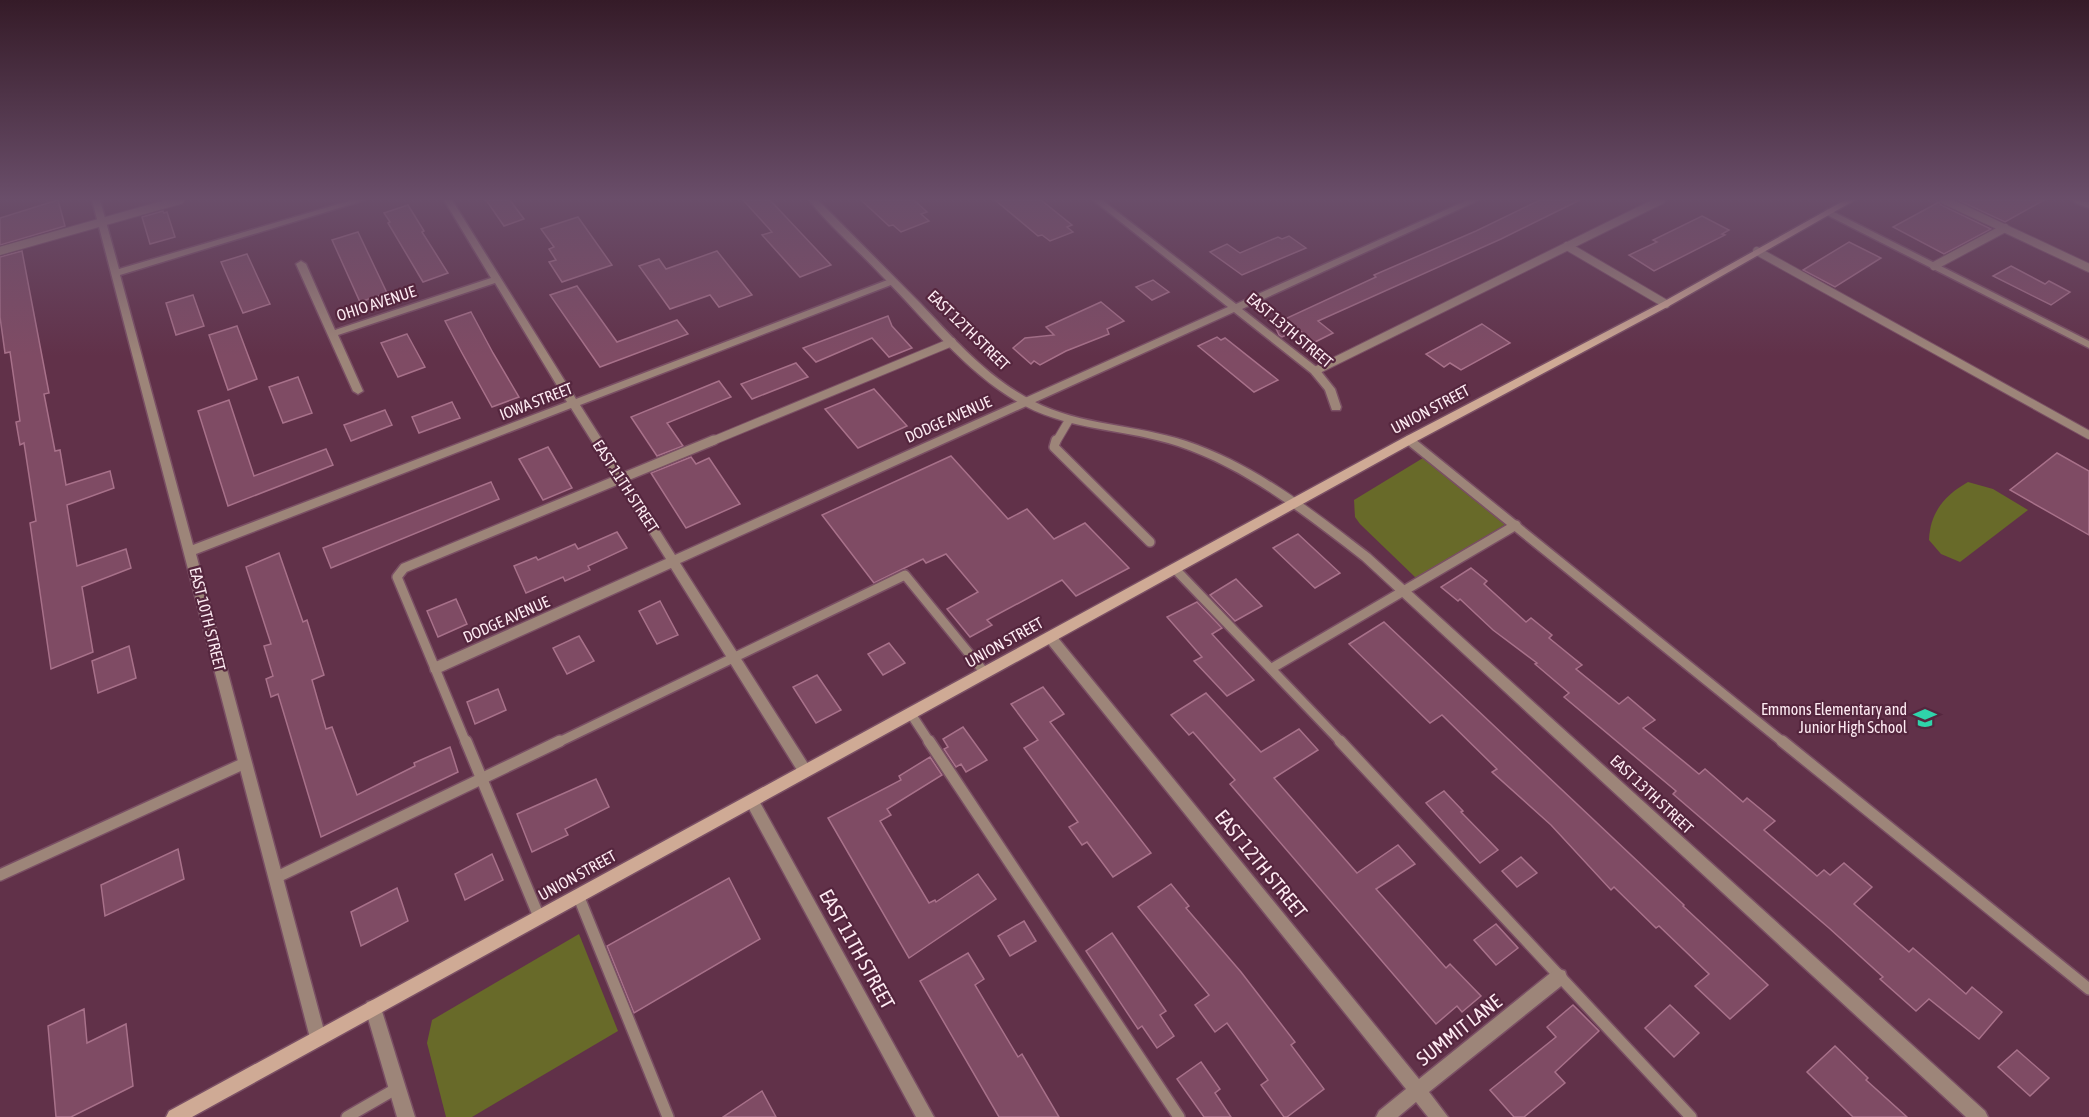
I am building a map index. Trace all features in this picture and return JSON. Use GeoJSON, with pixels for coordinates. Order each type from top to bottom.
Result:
{"type":"FeatureCollection","features":[{"type":"Feature","properties":{"kind":"main road","name":"UNION STREET"},"geometry":{"type":"LineString","coordinates":[[174,1117],[1176,570],[1409,440],[1666,304],[1755,252]]}},
{"type":"Feature","properties":{"kind":"street","name":"EAST 10TH STREET"},"geometry":{"type":"LineString","coordinates":[[110,252],[318,1038]]}},
{"type":"Feature","properties":{"kind":"street"},"geometry":{"type":"LineString","coordinates":[[116,273],[186,252]]}},
{"type":"Feature","properties":{"kind":"street","name":"EAST 11TH STREET"},"geometry":{"type":"LineString","coordinates":[[481,252],[805,771]]}},
{"type":"Feature","properties":{"kind":"street","name":"EAST 12TH STREET"},"geometry":{"type":"LineString","coordinates":[[865,252],[986,375],[1026,402],[1069,420],[1091,426],[1156,437],[1196,448],[1218,457],[1296,503]]}},
{"type":"Feature","properties":{"kind":"street","name":"EAST 13TH STREET"},"geometry":{"type":"LineString","coordinates":[[1165,252],[1315,371],[1330,389],[1336,407]]}},
{"type":"Feature","properties":{"kind":"street","name":"DODGE AVENUE"},"geometry":{"type":"LineString","coordinates":[[436,668],[1359,252]]}},
{"type":"Feature","properties":{"kind":"street"},"geometry":{"type":"LineString","coordinates":[[1907,252],[2089,345]]}},
{"type":"Feature","properties":{"kind":"street"},"geometry":{"type":"LineString","coordinates":[[301,264],[358,391]]}},
{"type":"Feature","properties":{"kind":"street","name":"OHIO AVENUE"},"geometry":{"type":"LineString","coordinates":[[332,334],[498,279]]}},
{"type":"Feature","properties":{"kind":"street","name":"IOWA STREET"},"geometry":{"type":"LineString","coordinates":[[190,551],[893,280]]}},
{"type":"Feature","properties":{"kind":"street","name":"EAST 13TH STREET"},"geometry":{"type":"LineString","coordinates":[[1296,503],[1404,589],[1978,1117]]}},
{"type":"Feature","properties":{"kind":"street","name":"EAST 12TH STREET"},"geometry":{"type":"LineString","coordinates":[[1050,638],[1439,1117]]}},
{"type":"Feature","properties":{"kind":"street","name":"EAST 11TH STREET"},"geometry":{"type":"LineString","coordinates":[[752,801],[925,1117]]}},
{"type":"Feature","properties":{"kind":"street","name":"SUMMIT LANE"},"geometry":{"type":"LineString","coordinates":[[1385,1117],[1559,977]]}},
{"type":"Feature","properties":{"kind":"street"},"geometry":{"type":"LineString","coordinates":[[373,1008],[406,1117]]}},
{"type":"Feature","properties":{"kind":"lane"},"geometry":{"type":"LineString","coordinates":[[1315,371],[1555,252]]}},
{"type":"Feature","properties":{"kind":"lane"},"geometry":{"type":"LineString","coordinates":[[1577,252],[1666,304]]}},
{"type":"Feature","properties":{"kind":"lane"},"geometry":{"type":"LineString","coordinates":[[1759,252],[2089,435]]}},
{"type":"Feature","properties":{"kind":"lane"},"geometry":{"type":"LineString","coordinates":[[1934,266],[1960,252]]}},
{"type":"Feature","properties":{"kind":"lane"},"geometry":{"type":"LineString","coordinates":[[2056,252],[2089,268]]}},
{"type":"Feature","properties":{"kind":"lane"},"geometry":{"type":"LineString","coordinates":[[539,917],[397,577],[404,568],[952,342]]}},
{"type":"Feature","properties":{"kind":"lane"},"geometry":{"type":"LineString","coordinates":[[1069,420],[1054,447],[1150,542]]}},
{"type":"Feature","properties":{"kind":"lane"},"geometry":{"type":"LineString","coordinates":[[1409,440],[2089,989]]}},
{"type":"Feature","properties":{"kind":"lane"},"geometry":{"type":"LineString","coordinates":[[1272,668],[1516,525]]}},
{"type":"Feature","properties":{"kind":"lane"},"geometry":{"type":"LineString","coordinates":[[1176,570],[1272,668],[1691,1117]]}},
{"type":"Feature","properties":{"kind":"lane"},"geometry":{"type":"LineString","coordinates":[[275,878],[905,575],[985,673]]}},
{"type":"Feature","properties":{"kind":"lane"},"geometry":{"type":"LineString","coordinates":[[911,714],[1179,1117]]}},
{"type":"Feature","properties":{"kind":"lane"},"geometry":{"type":"LineString","coordinates":[[0,875],[245,763]]}},
{"type":"Feature","properties":{"kind":"lane"},"geometry":{"type":"LineString","coordinates":[[578,895],[668,1117]]}},
{"type":"Feature","properties":{"kind":"lane"},"geometry":{"type":"LineString","coordinates":[[347,1117],[399,1088]]}},
{"type":"Feature","properties":{"kind":"shaded area"},"geometry":{"type":"Polygon","coordinates":[[[1423,458],[1506,524],[1416,578],[1360,524],[1355,517],[1354,500],[1423,458]]]}},
{"type":"Feature","properties":{"kind":"shaded area"},"geometry":{"type":"Polygon","coordinates":[[[1968,482],[1993,489],[2028,510],[1960,562],[1941,554],[1929,540],[1930,530],[1940,505],[1968,482]]]}},
{"type":"Feature","properties":{"kind":"shaded area"},"geometry":{"type":"Polygon","coordinates":[[[579,934],[618,1031],[472,1117],[446,1117],[427,1043],[432,1020],[579,934]]]}},
{"type":"Feature","properties":{"kind":"building"},"geometry":{"type":"Polygon","coordinates":[[[22,252],[49,393],[44,394],[55,451],[60,450],[66,485],[110,471],[114,488],[67,505],[77,566],[126,549],[131,568],[82,587],[93,652],[51,669],[30,523],[36,521],[24,443],[20,445],[16,422],[20,421],[10,352],[5,353],[0,317],[0,257],[22,252]]]}},
{"type":"Feature","properties":{"kind":"building"},"geometry":{"type":"Polygon","coordinates":[[[337,252],[368,252],[387,293],[360,302],[337,252]]]}},
{"type":"Feature","properties":{"kind":"building"},"geometry":{"type":"Polygon","coordinates":[[[405,252],[435,252],[448,273],[423,282],[405,252]]]}},
{"type":"Feature","properties":{"kind":"building"},"geometry":{"type":"Polygon","coordinates":[[[551,252],[603,252],[612,265],[562,282],[549,262],[556,260],[551,252]]]}},
{"type":"Feature","properties":{"kind":"building"},"geometry":{"type":"Polygon","coordinates":[[[718,252],[752,295],[719,307],[710,295],[670,309],[639,266],[659,259],[666,269],[718,252]]]}},
{"type":"Feature","properties":{"kind":"building"},"geometry":{"type":"Polygon","coordinates":[[[777,252],[819,252],[831,265],[800,277],[777,252]]]}},
{"type":"Feature","properties":{"kind":"building"},"geometry":{"type":"Polygon","coordinates":[[[1210,252],[1296,252],[1242,275],[1210,252]]]}},
{"type":"Feature","properties":{"kind":"building"},"geometry":{"type":"Polygon","coordinates":[[[1427,252],[1472,252],[1318,321],[1333,333],[1315,342],[1299,330],[1282,337],[1279,335],[1274,324],[1376,277],[1374,275],[1427,252]]]}},
{"type":"Feature","properties":{"kind":"building"},"geometry":{"type":"Polygon","coordinates":[[[1635,252],[1691,252],[1654,271],[1629,255],[1635,252]]]}},
{"type":"Feature","properties":{"kind":"building"},"geometry":{"type":"Polygon","coordinates":[[[1832,252],[1869,252],[1881,258],[1835,287],[1803,270],[1832,252]]]}},
{"type":"Feature","properties":{"kind":"building"},"geometry":{"type":"Polygon","coordinates":[[[247,254],[270,304],[243,313],[221,262],[247,254]]]}},
{"type":"Feature","properties":{"kind":"building"},"geometry":{"type":"Polygon","coordinates":[[[2011,266],[2045,284],[2049,281],[2070,292],[2051,305],[1993,276],[2011,266]]]}},
{"type":"Feature","properties":{"kind":"building"},"geometry":{"type":"Polygon","coordinates":[[[1153,280],[1169,292],[1152,300],[1136,287],[1153,280]]]}},
{"type":"Feature","properties":{"kind":"building"},"geometry":{"type":"Polygon","coordinates":[[[577,286],[617,342],[677,320],[688,334],[600,367],[550,295],[577,286]]]}},
{"type":"Feature","properties":{"kind":"building"},"geometry":{"type":"Polygon","coordinates":[[[193,295],[204,326],[176,335],[166,303],[193,295]]]}},
{"type":"Feature","properties":{"kind":"building"},"geometry":{"type":"Polygon","coordinates":[[[1101,302],[1124,321],[1107,329],[1109,334],[1066,351],[1040,365],[1034,361],[1031,364],[1013,348],[1025,338],[1054,335],[1046,327],[1101,302]]]}},
{"type":"Feature","properties":{"kind":"building"},"geometry":{"type":"Polygon","coordinates":[[[471,312],[519,397],[492,407],[445,321],[471,312]]]}},
{"type":"Feature","properties":{"kind":"building"},"geometry":{"type":"Polygon","coordinates":[[[888,316],[892,326],[912,348],[889,357],[872,338],[816,362],[803,348],[888,316]]]}},
{"type":"Feature","properties":{"kind":"building"},"geometry":{"type":"Polygon","coordinates":[[[1482,324],[1510,343],[1461,370],[1450,363],[1444,367],[1426,354],[1482,324]]]}},
{"type":"Feature","properties":{"kind":"building"},"geometry":{"type":"Polygon","coordinates":[[[237,326],[257,379],[228,390],[209,335],[237,326]]]}},
{"type":"Feature","properties":{"kind":"building"},"geometry":{"type":"Polygon","coordinates":[[[407,334],[425,367],[398,377],[381,343],[407,334]]]}},
{"type":"Feature","properties":{"kind":"building"},"geometry":{"type":"Polygon","coordinates":[[[1217,337],[1221,340],[1225,338],[1278,380],[1254,392],[1198,346],[1217,337]]]}},
{"type":"Feature","properties":{"kind":"building"},"geometry":{"type":"Polygon","coordinates":[[[796,363],[808,377],[752,399],[741,384],[796,363]]]}},
{"type":"Feature","properties":{"kind":"building"},"geometry":{"type":"Polygon","coordinates":[[[298,377],[312,413],[283,423],[269,387],[298,377]]]}},
{"type":"Feature","properties":{"kind":"building"},"geometry":{"type":"Polygon","coordinates":[[[719,381],[731,397],[667,423],[683,446],[657,456],[631,417],[719,381]]]}},
{"type":"Feature","properties":{"kind":"building"},"geometry":{"type":"Polygon","coordinates":[[[874,389],[907,426],[858,448],[825,409],[874,389]]]}},
{"type":"Feature","properties":{"kind":"building"},"geometry":{"type":"Polygon","coordinates":[[[229,400],[254,476],[326,449],[333,465],[228,506],[198,411],[229,400]]]}},
{"type":"Feature","properties":{"kind":"building"},"geometry":{"type":"Polygon","coordinates":[[[452,402],[460,418],[419,433],[412,417],[452,402]]]}},
{"type":"Feature","properties":{"kind":"building"},"geometry":{"type":"Polygon","coordinates":[[[385,410],[392,425],[351,441],[344,425],[385,410]]]}},
{"type":"Feature","properties":{"kind":"building"},"geometry":{"type":"Polygon","coordinates":[[[548,447],[572,488],[543,500],[519,459],[548,447]]]}},
{"type":"Feature","properties":{"kind":"building"},"geometry":{"type":"Polygon","coordinates":[[[2057,453],[2089,471],[2089,535],[2010,490],[2057,453]]]}},
{"type":"Feature","properties":{"kind":"building"},"geometry":{"type":"Polygon","coordinates":[[[951,456],[1008,519],[1027,509],[1054,539],[1085,523],[1129,568],[1076,596],[1062,580],[987,620],[992,625],[970,637],[947,609],[978,592],[946,554],[926,563],[923,559],[874,583],[822,515],[951,456]]]}},
{"type":"Feature","properties":{"kind":"building"},"geometry":{"type":"Polygon","coordinates":[[[691,457],[696,464],[709,458],[740,504],[686,528],[651,473],[691,457]]]}},
{"type":"Feature","properties":{"kind":"building"},"geometry":{"type":"Polygon","coordinates":[[[491,482],[499,499],[331,568],[323,548],[491,482]]]}},
{"type":"Feature","properties":{"kind":"building"},"geometry":{"type":"Polygon","coordinates":[[[617,532],[627,548],[588,566],[590,570],[565,581],[563,577],[526,593],[514,566],[536,557],[538,560],[575,544],[578,549],[617,532]]]}},
{"type":"Feature","properties":{"kind":"building"},"geometry":{"type":"Polygon","coordinates":[[[1298,534],[1340,573],[1315,588],[1273,548],[1298,534]]]}},
{"type":"Feature","properties":{"kind":"building"},"geometry":{"type":"Polygon","coordinates":[[[279,553],[303,622],[307,620],[324,675],[312,680],[326,729],[332,727],[357,795],[415,766],[414,763],[450,747],[458,772],[321,837],[278,694],[271,697],[266,679],[273,676],[264,646],[271,644],[246,567],[279,553]]]}},
{"type":"Feature","properties":{"kind":"building"},"geometry":{"type":"Polygon","coordinates":[[[1471,568],[1487,581],[1484,584],[1526,622],[1531,618],[1552,635],[1549,638],[1582,665],[1576,669],[1619,704],[1628,697],[1655,720],[1643,728],[1699,774],[1705,769],[1743,802],[1747,798],[1775,821],[1764,830],[1817,876],[1824,870],[1830,875],[1844,863],[1872,887],[1854,904],[1909,952],[1913,948],[1966,994],[1972,987],[2002,1012],[1979,1039],[1929,999],[1916,1011],[1880,979],[1883,977],[1829,928],[1673,794],[1676,791],[1564,697],[1569,693],[1535,664],[1537,663],[1493,630],[1460,599],[1458,601],[1441,587],[1471,568]]]}},
{"type":"Feature","properties":{"kind":"building"},"geometry":{"type":"Polygon","coordinates":[[[1236,579],[1262,606],[1235,621],[1210,595],[1236,579]]]}},
{"type":"Feature","properties":{"kind":"building"},"geometry":{"type":"Polygon","coordinates":[[[456,599],[467,624],[438,637],[427,611],[456,599]]]}},
{"type":"Feature","properties":{"kind":"building"},"geometry":{"type":"Polygon","coordinates":[[[660,601],[678,635],[657,644],[639,611],[660,601]]]}},
{"type":"Feature","properties":{"kind":"building"},"geometry":{"type":"Polygon","coordinates":[[[1197,602],[1222,628],[1212,634],[1254,680],[1227,696],[1194,661],[1202,657],[1167,617],[1197,602]]]}},
{"type":"Feature","properties":{"kind":"building"},"geometry":{"type":"Polygon","coordinates":[[[1384,622],[1768,985],[1730,1019],[1695,986],[1709,974],[1659,926],[1656,928],[1614,887],[1611,890],[1551,825],[1492,772],[1497,769],[1442,715],[1430,723],[1349,644],[1384,622]]]}},
{"type":"Feature","properties":{"kind":"building"},"geometry":{"type":"Polygon","coordinates":[[[579,636],[594,661],[567,674],[553,648],[579,636]]]}},
{"type":"Feature","properties":{"kind":"building"},"geometry":{"type":"Polygon","coordinates":[[[889,643],[905,663],[883,675],[868,654],[889,643]]]}},
{"type":"Feature","properties":{"kind":"building"},"geometry":{"type":"Polygon","coordinates":[[[129,646],[136,678],[98,693],[92,661],[129,646]]]}},
{"type":"Feature","properties":{"kind":"building"},"geometry":{"type":"Polygon","coordinates":[[[817,675],[841,710],[816,723],[793,687],[817,675]]]}},
{"type":"Feature","properties":{"kind":"building"},"geometry":{"type":"Polygon","coordinates":[[[1043,687],[1064,714],[1050,722],[1151,853],[1113,877],[1087,842],[1082,845],[1069,827],[1078,822],[1024,748],[1038,740],[1011,704],[1043,687]]]}},
{"type":"Feature","properties":{"kind":"building"},"geometry":{"type":"Polygon","coordinates":[[[498,689],[506,710],[475,724],[467,702],[498,689]]]}},
{"type":"Feature","properties":{"kind":"building"},"geometry":{"type":"Polygon","coordinates":[[[1206,693],[1261,752],[1299,729],[1318,750],[1274,778],[1357,873],[1398,845],[1415,864],[1376,889],[1446,968],[1450,964],[1481,996],[1462,1012],[1457,1006],[1436,1024],[1230,784],[1235,780],[1193,732],[1189,735],[1171,715],[1206,693]]]}},
{"type":"Feature","properties":{"kind":"building"},"geometry":{"type":"Polygon","coordinates":[[[963,727],[987,760],[966,772],[961,764],[956,767],[944,749],[948,747],[943,739],[963,727]]]}},
{"type":"Feature","properties":{"kind":"building"},"geometry":{"type":"Polygon","coordinates":[[[930,757],[942,775],[887,809],[891,815],[880,821],[929,903],[935,900],[936,902],[978,874],[996,899],[909,958],[828,818],[901,780],[899,776],[930,757]]]}},
{"type":"Feature","properties":{"kind":"building"},"geometry":{"type":"Polygon","coordinates":[[[596,779],[609,807],[565,829],[568,835],[532,852],[517,814],[596,779]]]}},
{"type":"Feature","properties":{"kind":"building"},"geometry":{"type":"Polygon","coordinates":[[[1444,791],[1498,850],[1480,863],[1426,803],[1444,791]]]}},
{"type":"Feature","properties":{"kind":"building"},"geometry":{"type":"Polygon","coordinates":[[[178,849],[184,879],[105,916],[101,885],[178,849]]]}},
{"type":"Feature","properties":{"kind":"building"},"geometry":{"type":"Polygon","coordinates":[[[492,854],[503,880],[465,900],[455,874],[492,854]]]}},
{"type":"Feature","properties":{"kind":"building"},"geometry":{"type":"Polygon","coordinates":[[[1521,857],[1537,873],[1517,887],[1502,871],[1521,857]]]}},
{"type":"Feature","properties":{"kind":"building"},"geometry":{"type":"Polygon","coordinates":[[[729,878],[760,939],[634,1013],[607,946],[729,878]]]}},
{"type":"Feature","properties":{"kind":"building"},"geometry":{"type":"Polygon","coordinates":[[[1171,884],[1189,906],[1186,908],[1241,972],[1295,1042],[1291,1045],[1324,1089],[1287,1117],[1284,1117],[1261,1085],[1268,1080],[1227,1023],[1215,1032],[1195,1005],[1209,995],[1138,907],[1171,884]]]}},
{"type":"Feature","properties":{"kind":"building"},"geometry":{"type":"Polygon","coordinates":[[[397,888],[408,921],[361,946],[351,912],[397,888]]]}},
{"type":"Feature","properties":{"kind":"building"},"geometry":{"type":"Polygon","coordinates":[[[1024,921],[1036,941],[1010,956],[998,936],[1024,921]]]}},
{"type":"Feature","properties":{"kind":"building"},"geometry":{"type":"Polygon","coordinates":[[[1496,924],[1518,948],[1496,965],[1474,940],[1496,924]]]}},
{"type":"Feature","properties":{"kind":"building"},"geometry":{"type":"Polygon","coordinates":[[[1112,933],[1166,1011],[1160,1015],[1174,1036],[1157,1048],[1142,1026],[1138,1029],[1086,951],[1112,933]]]}},
{"type":"Feature","properties":{"kind":"building"},"geometry":{"type":"Polygon","coordinates":[[[968,953],[984,979],[975,985],[1018,1057],[1022,1054],[1059,1117],[999,1117],[920,981],[968,953]]]}},
{"type":"Feature","properties":{"kind":"building"},"geometry":{"type":"Polygon","coordinates":[[[1573,1005],[1599,1031],[1555,1072],[1565,1083],[1524,1117],[1514,1117],[1490,1090],[1556,1037],[1547,1027],[1573,1005]]]}},
{"type":"Feature","properties":{"kind":"building"},"geometry":{"type":"Polygon","coordinates":[[[1670,1005],[1699,1033],[1674,1057],[1645,1028],[1670,1005]]]}},
{"type":"Feature","properties":{"kind":"building"},"geometry":{"type":"Polygon","coordinates":[[[84,1009],[87,1043],[126,1024],[133,1086],[71,1117],[56,1117],[48,1026],[84,1009]]]}},
{"type":"Feature","properties":{"kind":"building"},"geometry":{"type":"Polygon","coordinates":[[[1835,1046],[1868,1078],[1866,1080],[1907,1117],[1853,1117],[1807,1072],[1835,1046]]]}},
{"type":"Feature","properties":{"kind":"building"},"geometry":{"type":"Polygon","coordinates":[[[2017,1050],[2049,1078],[2030,1096],[1998,1067],[2017,1050]]]}},
{"type":"Feature","properties":{"kind":"building"},"geometry":{"type":"Polygon","coordinates":[[[1201,1062],[1220,1089],[1215,1093],[1231,1117],[1204,1117],[1177,1079],[1201,1062]]]}},
{"type":"Feature","properties":{"kind":"building"},"geometry":{"type":"Polygon","coordinates":[[[762,1091],[776,1117],[723,1117],[762,1091]]]}},
{"type":"Feature","properties":{"kind":"place","name":"Emmons Elementary and Junior High School"},"geometry":{"type":"Point","coordinates":[1925,718]}}]}
